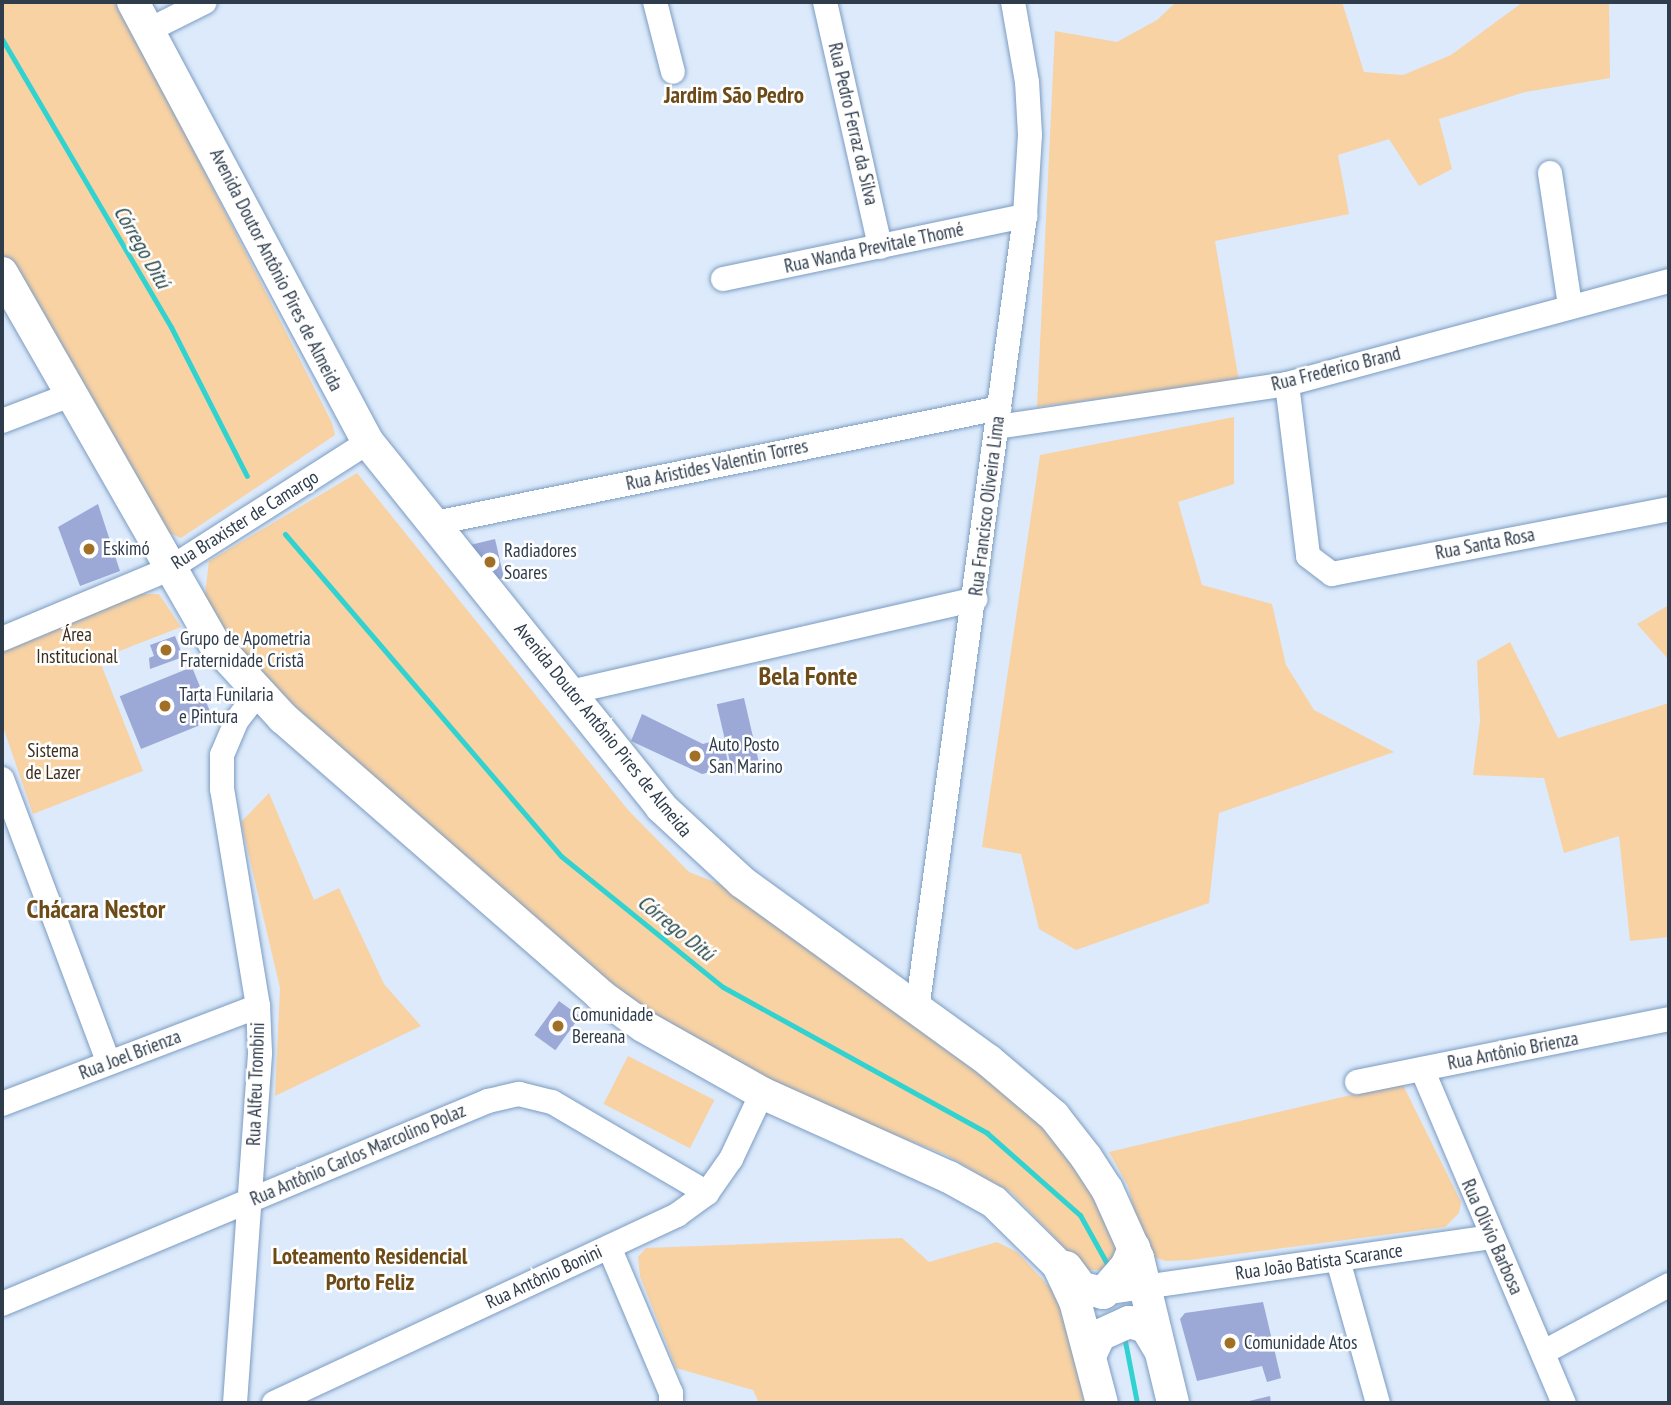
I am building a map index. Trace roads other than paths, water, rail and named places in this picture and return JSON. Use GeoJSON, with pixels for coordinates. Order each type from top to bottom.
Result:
{"type":"FeatureCollection","features":[{"type":"Feature","properties":{"kind":"main road","name":"Avenida Doutor Antônio Pires de Almeida"},"geometry":{"type":"LineString","coordinates":[[133,2],[151,29],[369,442],[661,807],[701,849],[988,1060],[1054,1116],[1107,1189],[1134,1248],[1146,1287],[1173,1403]]}},
{"type":"Feature","properties":{"kind":"main road"},"geometry":{"type":"LineString","coordinates":[[2,274],[169,569],[214,643],[258,693],[600,995],[681,1050],[762,1093],[948,1177],[1003,1210],[1058,1265],[1075,1301],[1102,1403]]}},
{"type":"Feature","properties":{"kind":"main road"},"geometry":{"type":"LineString","coordinates":[[1003,1210],[1016,1211],[1042,1232],[1082,1288],[1103,1293],[1126,1267],[1134,1248]]}},
{"type":"Feature","properties":{"kind":"main road"},"geometry":{"type":"LineString","coordinates":[[1090,1356],[1100,1335],[1129,1322],[1150,1331],[1161,1355]]}},
{"type":"Feature","properties":{"kind":"street"},"geometry":{"type":"LineString","coordinates":[[151,29],[205,2]]}},
{"type":"Feature","properties":{"kind":"street"},"geometry":{"type":"LineString","coordinates":[[654,2],[673,72]]}},
{"type":"Feature","properties":{"kind":"street","name":"Rua Pedro Ferraz da Silva"},"geometry":{"type":"LineString","coordinates":[[825,2],[880,247]]}},
{"type":"Feature","properties":{"kind":"street","name":"Rua Francisco Oliveira Lima"},"geometry":{"type":"LineString","coordinates":[[917,1010],[1025,216],[1030,135],[1027,82],[1013,2]]}},
{"type":"Feature","properties":{"kind":"street"},"geometry":{"type":"LineString","coordinates":[[1550,173],[1570,306]]}},
{"type":"Feature","properties":{"kind":"street","name":"Rua Wanda Previtale Thomé"},"geometry":{"type":"LineString","coordinates":[[723,279],[1025,216]]}},
{"type":"Feature","properties":{"kind":"street","name":"Rua Frederico Brand"},"geometry":{"type":"LineString","coordinates":[[998,417],[1287,384],[1669,281]]}},
{"type":"Feature","properties":{"kind":"street","name":"Rua Santa Rosa"},"geometry":{"type":"LineString","coordinates":[[1287,384],[1308,556],[1332,574],[1669,509]]}},
{"type":"Feature","properties":{"kind":"street"},"geometry":{"type":"LineString","coordinates":[[2,421],[70,395]]}},
{"type":"Feature","properties":{"kind":"street","name":"Rua Aristides Valentin Torres"},"geometry":{"type":"LineString","coordinates":[[435,523],[998,417]]}},
{"type":"Feature","properties":{"kind":"street","name":"Rua Braxister de Camargo"},"geometry":{"type":"LineString","coordinates":[[2,639],[169,569],[369,442]]}},
{"type":"Feature","properties":{"kind":"street"},"geometry":{"type":"LineString","coordinates":[[570,692],[975,599]]}},
{"type":"Feature","properties":{"kind":"street","name":"Rua Alfeu Trombini"},"geometry":{"type":"LineString","coordinates":[[235,1403],[260,1053],[258,1006],[222,789],[222,755],[237,720],[258,693]]}},
{"type":"Feature","properties":{"kind":"street"},"geometry":{"type":"LineString","coordinates":[[2,779],[109,1063]]}},
{"type":"Feature","properties":{"kind":"street","name":"Rua Joel Brienza"},"geometry":{"type":"LineString","coordinates":[[2,1104],[258,1006]]}},
{"type":"Feature","properties":{"kind":"street","name":"Rua Antônio Brienza"},"geometry":{"type":"LineString","coordinates":[[1357,1082],[1669,1019]]}},
{"type":"Feature","properties":{"kind":"street","name":"Rua Olívio Barbosa"},"geometry":{"type":"LineString","coordinates":[[1422,1069],[1491,1237],[1544,1352],[1564,1403]]}},
{"type":"Feature","properties":{"kind":"street","name":"Rua Antônio Bonini"},"geometry":{"type":"LineString","coordinates":[[274,1403],[677,1215],[707,1193],[731,1159],[762,1093]]}},
{"type":"Feature","properties":{"kind":"street","name":"Rua Antônio Carlos Marcolino Polaz"},"geometry":{"type":"LineString","coordinates":[[2,1304],[488,1101],[519,1094],[552,1102],[707,1193]]}},
{"type":"Feature","properties":{"kind":"street","name":"Rua João Batista Scarance"},"geometry":{"type":"LineString","coordinates":[[1103,1293],[1491,1237]]}},
{"type":"Feature","properties":{"kind":"street"},"geometry":{"type":"LineString","coordinates":[[609,1247],[671,1393],[671,1403]]}},
{"type":"Feature","properties":{"kind":"street"},"geometry":{"type":"LineString","coordinates":[[1338,1260],[1378,1403]]}},
{"type":"Feature","properties":{"kind":"street"},"geometry":{"type":"LineString","coordinates":[[1544,1352],[1669,1285]]}},
{"type":"Feature","properties":{"kind":"waterway","name":"Córrego Ditú"},"geometry":{"type":"LineString","coordinates":[[2,39],[171,327],[247,476]]}},
{"type":"Feature","properties":{"kind":"waterway","name":"Córrego Ditú"},"geometry":{"type":"LineString","coordinates":[[285,534],[561,856],[723,987],[987,1133],[1080,1215],[1109,1267]]}},
{"type":"Feature","properties":{"kind":"waterway","name":"Córrego Ditú"},"geometry":{"type":"LineString","coordinates":[[1124,1336],[1137,1403]]}},
{"type":"Feature","properties":{"kind":"place","name":"Eskimó"},"geometry":{"type":"Point","coordinates":[89,549]}},
{"type":"Feature","properties":{"kind":"place","name":"Radiadores Soares"},"geometry":{"type":"Point","coordinates":[490,562]}},
{"type":"Feature","properties":{"kind":"place","name":"Grupo de Apometria Fraternidade Cristã"},"geometry":{"type":"Point","coordinates":[166,650]}},
{"type":"Feature","properties":{"kind":"place","name":"Tarta Funilaria e Pintura"},"geometry":{"type":"Point","coordinates":[165,706]}},
{"type":"Feature","properties":{"kind":"place","name":"Auto Posto San Marino"},"geometry":{"type":"Point","coordinates":[695,756]}},
{"type":"Feature","properties":{"kind":"place","name":"Comunidade Bereana"},"geometry":{"type":"Point","coordinates":[558,1026]}},
{"type":"Feature","properties":{"kind":"place","name":"Comunidade Atos"},"geometry":{"type":"Point","coordinates":[1230,1343]}},
{"type":"Feature","properties":{"kind":"district","name":"Jardim São Pedro"},"geometry":{"type":"Point","coordinates":[734,95]}},
{"type":"Feature","properties":{"kind":"district","name":"Bela Fonte"},"geometry":{"type":"Point","coordinates":[808,676]}},
{"type":"Feature","properties":{"kind":"district","name":"Chácara Nestor"},"geometry":{"type":"Point","coordinates":[96,909]}},
{"type":"Feature","properties":{"kind":"district","name":"Loteamento Residencial Porto Feliz"},"geometry":{"type":"Point","coordinates":[370,1269]}},
{"type":"Feature","properties":{"kind":"park label","name":"Área Institucional"},"geometry":{"type":"Point","coordinates":[77,646]}},
{"type":"Feature","properties":{"kind":"park label","name":"Sistema de Lazer"},"geometry":{"type":"Point","coordinates":[53,762]}}]}
